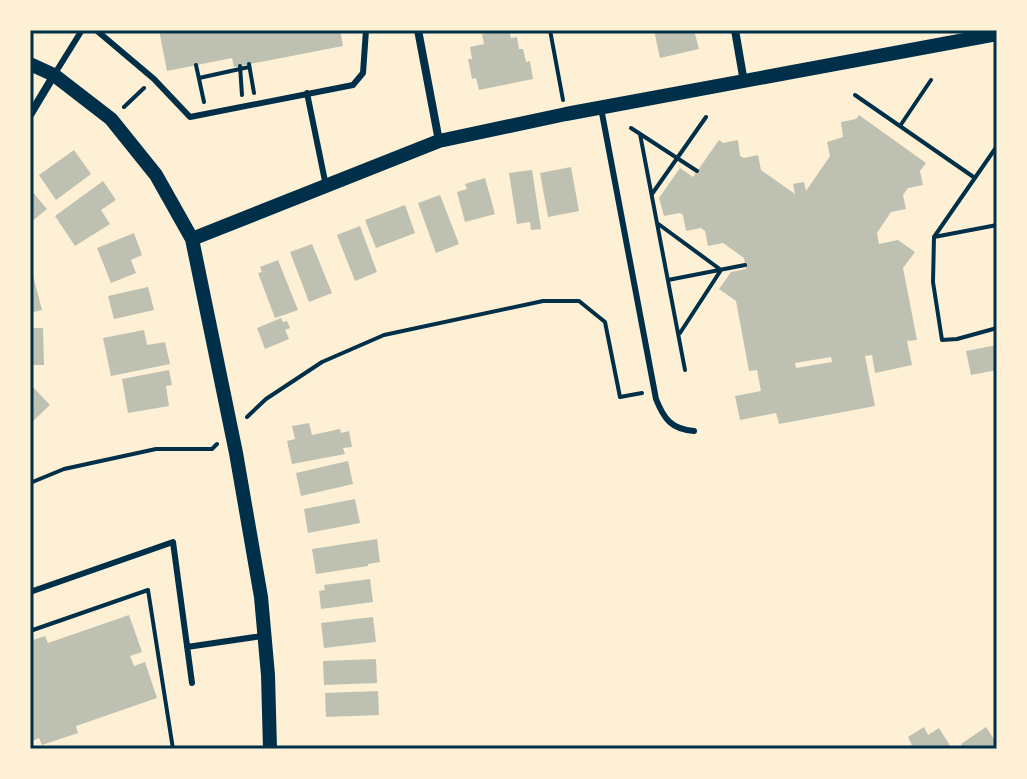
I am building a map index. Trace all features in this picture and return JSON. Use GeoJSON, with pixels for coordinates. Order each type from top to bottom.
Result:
{"type":"FeatureCollection","features":[{"type":"Feature","properties":{"kind":"street"},"geometry":{"type":"LineString","coordinates":[[418,30],[439,141]]}},
{"type":"Feature","properties":{"kind":"street"},"geometry":{"type":"LineString","coordinates":[[735,30],[744,82]]}},
{"type":"Feature","properties":{"kind":"street"},"geometry":{"type":"LineString","coordinates":[[192,239],[439,141],[566,114],[997,34]]}},
{"type":"Feature","properties":{"kind":"street"},"geometry":{"type":"LineString","coordinates":[[30,64],[54,75],[111,119],[156,175],[192,239],[256,561],[266,636],[270,749]]}},
{"type":"Feature","properties":{"kind":"street"},"geometry":{"type":"LineString","coordinates":[[30,115],[54,75]]}},
{"type":"Feature","properties":{"kind":"lane"},"geometry":{"type":"LineString","coordinates":[[54,75],[82,30]]}},
{"type":"Feature","properties":{"kind":"lane"},"geometry":{"type":"LineString","coordinates":[[96,30],[154,79],[190,117],[353,85],[363,73],[366,30]]}},
{"type":"Feature","properties":{"kind":"lane"},"geometry":{"type":"LineString","coordinates":[[307,93],[326,186]]}},
{"type":"Feature","properties":{"kind":"lane"},"geometry":{"type":"LineString","coordinates":[[601,108],[654,390],[668,423],[679,429],[694,431]]}},
{"type":"Feature","properties":{"kind":"lane"},"geometry":{"type":"LineString","coordinates":[[30,592],[173,542],[192,683]]}},
{"type":"Feature","properties":{"kind":"lane"},"geometry":{"type":"LineString","coordinates":[[187,647],[266,636]]}},
{"type":"Feature","properties":{"kind":"path"},"geometry":{"type":"LineString","coordinates":[[550,30],[566,114]]}},
{"type":"Feature","properties":{"kind":"path"},"geometry":{"type":"LineString","coordinates":[[196,65],[206,114]]}},
{"type":"Feature","properties":{"kind":"path"},"geometry":{"type":"LineString","coordinates":[[199,78],[249,66],[257,104]]}},
{"type":"Feature","properties":{"kind":"path"},"geometry":{"type":"LineString","coordinates":[[240,68],[244,106]]}},
{"type":"Feature","properties":{"kind":"path"},"geometry":{"type":"LineString","coordinates":[[111,119],[154,79]]}},
{"type":"Feature","properties":{"kind":"path"},"geometry":{"type":"LineString","coordinates":[[900,126],[931,80]]}},
{"type":"Feature","properties":{"kind":"path"},"geometry":{"type":"LineString","coordinates":[[855,95],[975,178]]}},
{"type":"Feature","properties":{"kind":"path"},"geometry":{"type":"LineString","coordinates":[[652,195],[706,117]]}},
{"type":"Feature","properties":{"kind":"path"},"geometry":{"type":"LineString","coordinates":[[631,128],[697,171]]}},
{"type":"Feature","properties":{"kind":"path"},"geometry":{"type":"LineString","coordinates":[[640,134],[685,370]]}},
{"type":"Feature","properties":{"kind":"path"},"geometry":{"type":"LineString","coordinates":[[997,146],[934,237],[933,282],[942,340],[997,328]]}},
{"type":"Feature","properties":{"kind":"path"},"geometry":{"type":"LineString","coordinates":[[657,223],[721,270]]}},
{"type":"Feature","properties":{"kind":"path"},"geometry":{"type":"LineString","coordinates":[[934,237],[997,225]]}},
{"type":"Feature","properties":{"kind":"path"},"geometry":{"type":"LineString","coordinates":[[668,280],[745,265]]}},
{"type":"Feature","properties":{"kind":"path"},"geometry":{"type":"LineString","coordinates":[[678,335],[721,270]]}},
{"type":"Feature","properties":{"kind":"path"},"geometry":{"type":"LineString","coordinates":[[30,483],[64,469],[156,449],[212,449],[266,399],[322,362],[384,335],[543,301],[579,301],[605,322],[620,397],[654,390]]}},
{"type":"Feature","properties":{"kind":"path"},"geometry":{"type":"LineString","coordinates":[[30,631],[148,590],[173,749]]}},
{"type":"Feature","properties":{"kind":"building"},"geometry":{"type":"Polygon","coordinates":[[[159,30],[340,30],[343,46],[234,67],[232,58],[167,71],[159,30]]]}},
{"type":"Feature","properties":{"kind":"building"},"geometry":{"type":"Polygon","coordinates":[[[509,30],[511,38],[517,37],[526,62],[530,61],[533,79],[479,90],[476,78],[472,79],[468,59],[472,59],[470,47],[484,44],[482,34],[509,30]]]}},
{"type":"Feature","properties":{"kind":"building"},"geometry":{"type":"Polygon","coordinates":[[[654,30],[694,30],[699,49],[660,58],[654,30]]]}},
{"type":"Feature","properties":{"kind":"building"},"geometry":{"type":"Polygon","coordinates":[[[859,115],[926,163],[920,171],[923,185],[908,188],[903,195],[906,209],[891,212],[877,233],[879,244],[898,240],[915,252],[903,268],[917,340],[907,341],[912,365],[875,373],[872,355],[865,356],[875,406],[779,424],[776,413],[740,420],[735,396],[761,391],[757,370],[749,371],[736,301],[719,289],[731,272],[746,269],[744,258],[723,243],[708,246],[705,231],[701,228],[686,231],[680,213],[664,216],[659,198],[680,168],[693,177],[719,140],[723,143],[738,140],[740,156],[758,155],[761,170],[795,194],[793,184],[804,182],[806,191],[830,156],[827,142],[843,137],[841,122],[856,119],[859,115]],[[831,357],[795,363],[796,368],[832,362],[831,357]]]}},
{"type":"Feature","properties":{"kind":"building"},"geometry":{"type":"Polygon","coordinates":[[[74,150],[91,174],[56,200],[39,175],[74,150]]]}},
{"type":"Feature","properties":{"kind":"building"},"geometry":{"type":"Polygon","coordinates":[[[571,167],[579,211],[548,217],[540,173],[571,167]]]}},
{"type":"Feature","properties":{"kind":"building"},"geometry":{"type":"Polygon","coordinates":[[[532,170],[541,229],[531,230],[530,222],[517,224],[509,173],[532,170]]]}},
{"type":"Feature","properties":{"kind":"building"},"geometry":{"type":"Polygon","coordinates":[[[485,178],[495,214],[465,222],[457,192],[467,189],[465,184],[485,178]]]}},
{"type":"Feature","properties":{"kind":"building"},"geometry":{"type":"Polygon","coordinates":[[[103,181],[116,200],[101,210],[110,224],[75,246],[55,216],[103,181]]]}},
{"type":"Feature","properties":{"kind":"building"},"geometry":{"type":"Polygon","coordinates":[[[30,189],[47,209],[30,223],[30,189]]]}},
{"type":"Feature","properties":{"kind":"building"},"geometry":{"type":"Polygon","coordinates":[[[440,195],[459,244],[436,253],[418,203],[440,195]]]}},
{"type":"Feature","properties":{"kind":"building"},"geometry":{"type":"Polygon","coordinates":[[[405,205],[415,233],[376,248],[365,220],[405,205]]]}},
{"type":"Feature","properties":{"kind":"building"},"geometry":{"type":"Polygon","coordinates":[[[360,226],[377,272],[355,281],[337,235],[360,226]]]}},
{"type":"Feature","properties":{"kind":"building"},"geometry":{"type":"Polygon","coordinates":[[[134,233],[142,255],[131,260],[136,273],[111,283],[97,248],[134,233]]]}},
{"type":"Feature","properties":{"kind":"building"},"geometry":{"type":"Polygon","coordinates":[[[312,244],[332,293],[309,302],[290,252],[312,244]]]}},
{"type":"Feature","properties":{"kind":"building"},"geometry":{"type":"Polygon","coordinates":[[[278,260],[298,310],[275,318],[258,273],[262,272],[260,267],[278,260]]]}},
{"type":"Feature","properties":{"kind":"building"},"geometry":{"type":"Polygon","coordinates":[[[30,264],[42,310],[30,313],[30,264]]]}},
{"type":"Feature","properties":{"kind":"building"},"geometry":{"type":"Polygon","coordinates":[[[148,287],[154,310],[114,319],[108,296],[148,287]]]}},
{"type":"Feature","properties":{"kind":"building"},"geometry":{"type":"Polygon","coordinates":[[[281,318],[283,322],[287,321],[290,328],[285,330],[289,339],[265,349],[257,328],[281,318]]]}},
{"type":"Feature","properties":{"kind":"building"},"geometry":{"type":"Polygon","coordinates":[[[30,328],[43,328],[44,365],[30,365],[30,328]]]}},
{"type":"Feature","properties":{"kind":"building"},"geometry":{"type":"Polygon","coordinates":[[[144,330],[147,345],[165,342],[170,364],[111,376],[103,338],[144,330]]]}},
{"type":"Feature","properties":{"kind":"building"},"geometry":{"type":"Polygon","coordinates":[[[997,345],[997,370],[971,375],[966,351],[997,345]]]}},
{"type":"Feature","properties":{"kind":"building"},"geometry":{"type":"Polygon","coordinates":[[[169,370],[172,385],[166,386],[169,406],[128,413],[122,379],[169,370]]]}},
{"type":"Feature","properties":{"kind":"building"},"geometry":{"type":"Polygon","coordinates":[[[30,384],[50,405],[30,424],[30,384]]]}},
{"type":"Feature","properties":{"kind":"building"},"geometry":{"type":"Polygon","coordinates":[[[309,423],[312,435],[340,429],[341,433],[349,431],[352,447],[343,448],[345,454],[292,464],[287,441],[295,439],[292,426],[309,423]]]}},
{"type":"Feature","properties":{"kind":"building"},"geometry":{"type":"Polygon","coordinates":[[[348,461],[353,484],[301,496],[296,473],[348,461]]]}},
{"type":"Feature","properties":{"kind":"building"},"geometry":{"type":"Polygon","coordinates":[[[355,499],[360,523],[308,533],[304,509],[355,499]]]}},
{"type":"Feature","properties":{"kind":"building"},"geometry":{"type":"Polygon","coordinates":[[[377,539],[380,562],[316,574],[312,549],[377,539]]]}},
{"type":"Feature","properties":{"kind":"building"},"geometry":{"type":"Polygon","coordinates":[[[370,579],[373,602],[321,609],[319,591],[325,590],[324,585],[370,579]]]}},
{"type":"Feature","properties":{"kind":"building"},"geometry":{"type":"Polygon","coordinates":[[[129,615],[142,652],[130,656],[134,666],[145,662],[157,698],[76,726],[78,733],[42,745],[39,738],[30,742],[30,641],[45,636],[48,643],[129,615]]]}},
{"type":"Feature","properties":{"kind":"building"},"geometry":{"type":"Polygon","coordinates":[[[373,617],[376,642],[324,648],[321,623],[373,617]]]}},
{"type":"Feature","properties":{"kind":"building"},"geometry":{"type":"Polygon","coordinates":[[[376,659],[377,683],[324,685],[323,661],[376,659]]]}},
{"type":"Feature","properties":{"kind":"building"},"geometry":{"type":"Polygon","coordinates":[[[378,691],[379,715],[326,717],[325,693],[378,691]]]}},
{"type":"Feature","properties":{"kind":"building"},"geometry":{"type":"Polygon","coordinates":[[[924,727],[928,735],[939,728],[952,749],[911,749],[908,737],[924,727]]]}},
{"type":"Feature","properties":{"kind":"building"},"geometry":{"type":"Polygon","coordinates":[[[986,727],[997,749],[964,749],[961,744],[986,727]]]}}]}
